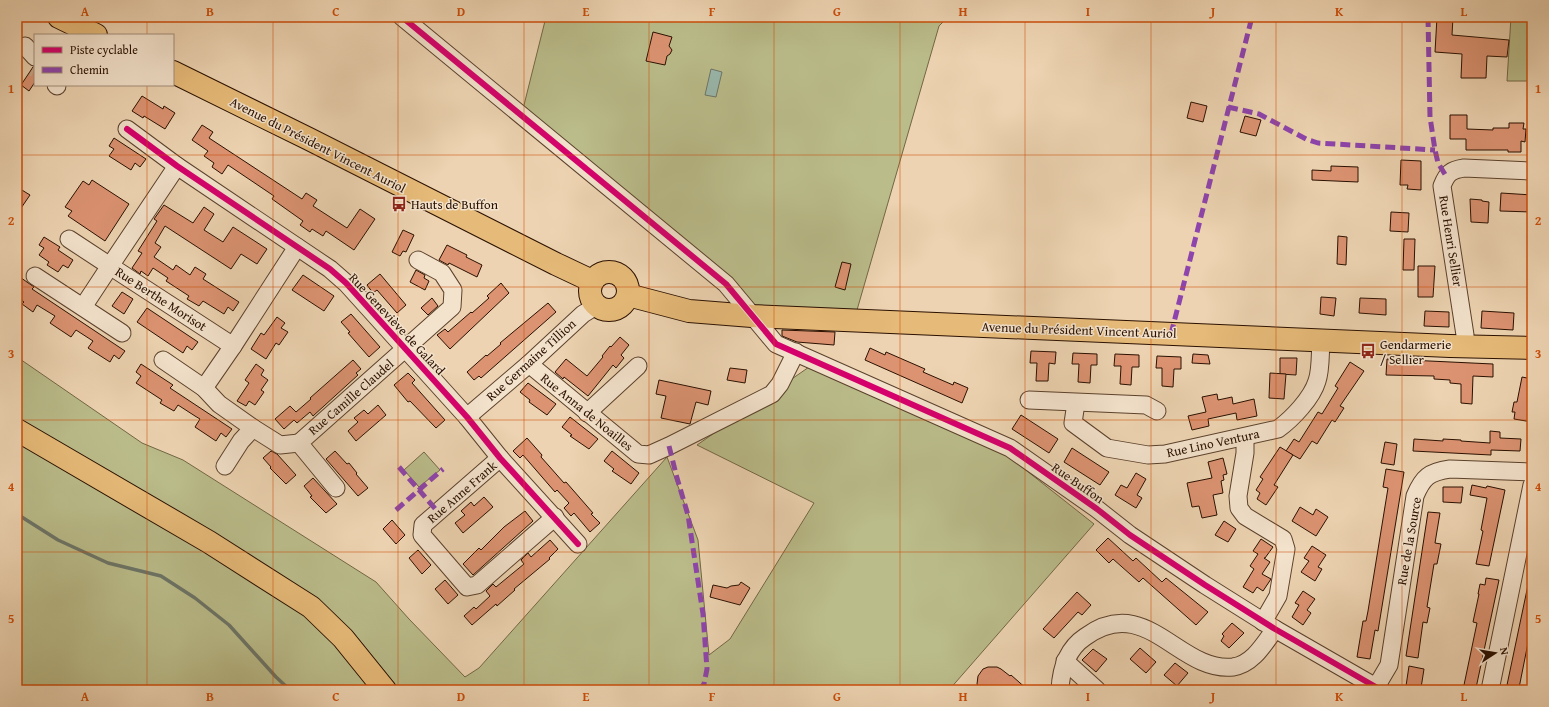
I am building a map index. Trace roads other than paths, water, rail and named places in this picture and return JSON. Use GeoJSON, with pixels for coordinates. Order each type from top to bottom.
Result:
{"type":"FeatureCollection","features":[{"type":"Feature","properties":{"kind":"main road"},"geometry":{"type":"LineString","coordinates":[[59,17],[94,34]]}},
{"type":"Feature","properties":{"kind":"main road","name":"Avenue du Président Vincent Auriol"},"geometry":{"type":"LineString","coordinates":[[174,72],[592,281]]}},
{"type":"Feature","properties":{"kind":"main road"},"geometry":{"type":"LineString","coordinates":[[605,272],[616,273],[621,275],[627,284],[628,295],[623,305],[618,308],[607,310],[596,306],[591,297],[590,286],[592,281],[600,274],[605,272]]}},
{"type":"Feature","properties":{"kind":"main road","name":"Avenue du Président Vincent Auriol"},"geometry":{"type":"LineString","coordinates":[[628,295],[689,311],[752,316],[1465,347],[1532,348]]}},
{"type":"Feature","properties":{"kind":"main road"},"geometry":{"type":"LineString","coordinates":[[17,430],[209,542],[311,607],[344,638],[385,690]]}},
{"type":"Feature","properties":{"kind":"street","name":"Rue Buffon"},"geometry":{"type":"LineString","coordinates":[[402,17],[726,284],[747,307],[752,316],[776,344],[1010,448],[1097,508],[1130,535],[1269,626],[1379,688]]}},
{"type":"Feature","properties":{"kind":"street","name":"Rue Geneviève de Galard"},"geometry":{"type":"LineString","coordinates":[[127,130],[177,166],[330,269],[346,283],[406,348],[467,417],[500,458],[578,544]]}},
{"type":"Feature","properties":{"kind":"street","name":"Rue Berthe Morisot"},"geometry":{"type":"LineString","coordinates":[[177,166],[110,266],[233,346]]}},
{"type":"Feature","properties":{"kind":"street","name":"Rue Henri Sellier"},"geometry":{"type":"LineString","coordinates":[[1465,347],[1465,335],[1442,186],[1446,176],[1455,170],[1464,168],[1532,171]]}},
{"type":"Feature","properties":{"kind":"street"},"geometry":{"type":"LineString","coordinates":[[69,239],[110,266],[83,307]]}},
{"type":"Feature","properties":{"kind":"street"},"geometry":{"type":"LineString","coordinates":[[204,388],[297,247]]}},
{"type":"Feature","properties":{"kind":"street","name":"Rue Camille Claudel"},"geometry":{"type":"LineString","coordinates":[[336,488],[299,443],[452,307],[452,290],[442,273],[418,260]]}},
{"type":"Feature","properties":{"kind":"street"},"geometry":{"type":"LineString","coordinates":[[35,276],[122,333]]}},
{"type":"Feature","properties":{"kind":"street","name":"Rue Germaine Tillion"},"geometry":{"type":"LineString","coordinates":[[467,417],[529,364],[583,314],[596,306]]}},
{"type":"Feature","properties":{"kind":"street","name":"Rue Lino Ventura"},"geometry":{"type":"LineString","coordinates":[[1076,403],[1073,423],[1107,448],[1122,452],[1148,456],[1245,438],[1278,429],[1289,422],[1311,395],[1318,381],[1321,340]]}},
{"type":"Feature","properties":{"kind":"street","name":"Rue Anna de Noailles"},"geometry":{"type":"LineString","coordinates":[[529,364],[638,454],[649,455],[772,394],[780,384],[796,352]]}},
{"type":"Feature","properties":{"kind":"street"},"geometry":{"type":"LineString","coordinates":[[163,360],[204,388],[219,404],[280,445],[299,443]]}},
{"type":"Feature","properties":{"kind":"street"},"geometry":{"type":"LineString","coordinates":[[587,413],[638,366]]}},
{"type":"Feature","properties":{"kind":"street"},"geometry":{"type":"LineString","coordinates":[[1029,400],[1146,405],[1157,411]]}},
{"type":"Feature","properties":{"kind":"street"},"geometry":{"type":"LineString","coordinates":[[225,466],[241,441],[253,428]]}},
{"type":"Feature","properties":{"kind":"street"},"geometry":{"type":"LineString","coordinates":[[1060,690],[1065,661],[1070,651],[1079,641],[1093,630],[1111,624],[1129,624],[1144,627],[1202,661],[1220,667],[1234,667],[1245,663],[1257,654],[1269,626],[1278,596],[1286,549],[1283,539],[1245,516],[1239,508],[1238,496],[1245,453],[1245,438]]}},
{"type":"Feature","properties":{"kind":"street","name":"Rue Anne Frank"},"geometry":{"type":"LineString","coordinates":[[500,458],[423,525],[422,535],[467,587],[477,585],[554,517]]}},
{"type":"Feature","properties":{"kind":"street","name":"Rue de la Source"},"geometry":{"type":"LineString","coordinates":[[1379,688],[1389,665],[1415,496],[1420,484],[1427,476],[1438,471],[1450,469],[1532,472]]}},
{"type":"Feature","properties":{"kind":"street"},"geometry":{"type":"LineString","coordinates":[[1490,690],[1532,485]]}},
{"type":"Feature","properties":{"kind":"street"},"geometry":{"type":"LineString","coordinates":[[1065,661],[1097,690]]}},
{"type":"Feature","properties":{"kind":"waterway"},"geometry":{"type":"LineString","coordinates":[[17,514],[58,540],[108,563],[161,576],[195,598],[229,625],[276,677],[290,690]]}},
{"type":"Feature","properties":{"kind":"place","name":"Hauts de Buffon"},"geometry":{"type":"Point","coordinates":[399,204]}},
{"type":"Feature","properties":{"kind":"place","name":"Gendarmerie / Sellier"},"geometry":{"type":"Point","coordinates":[1368,351]}}]}
